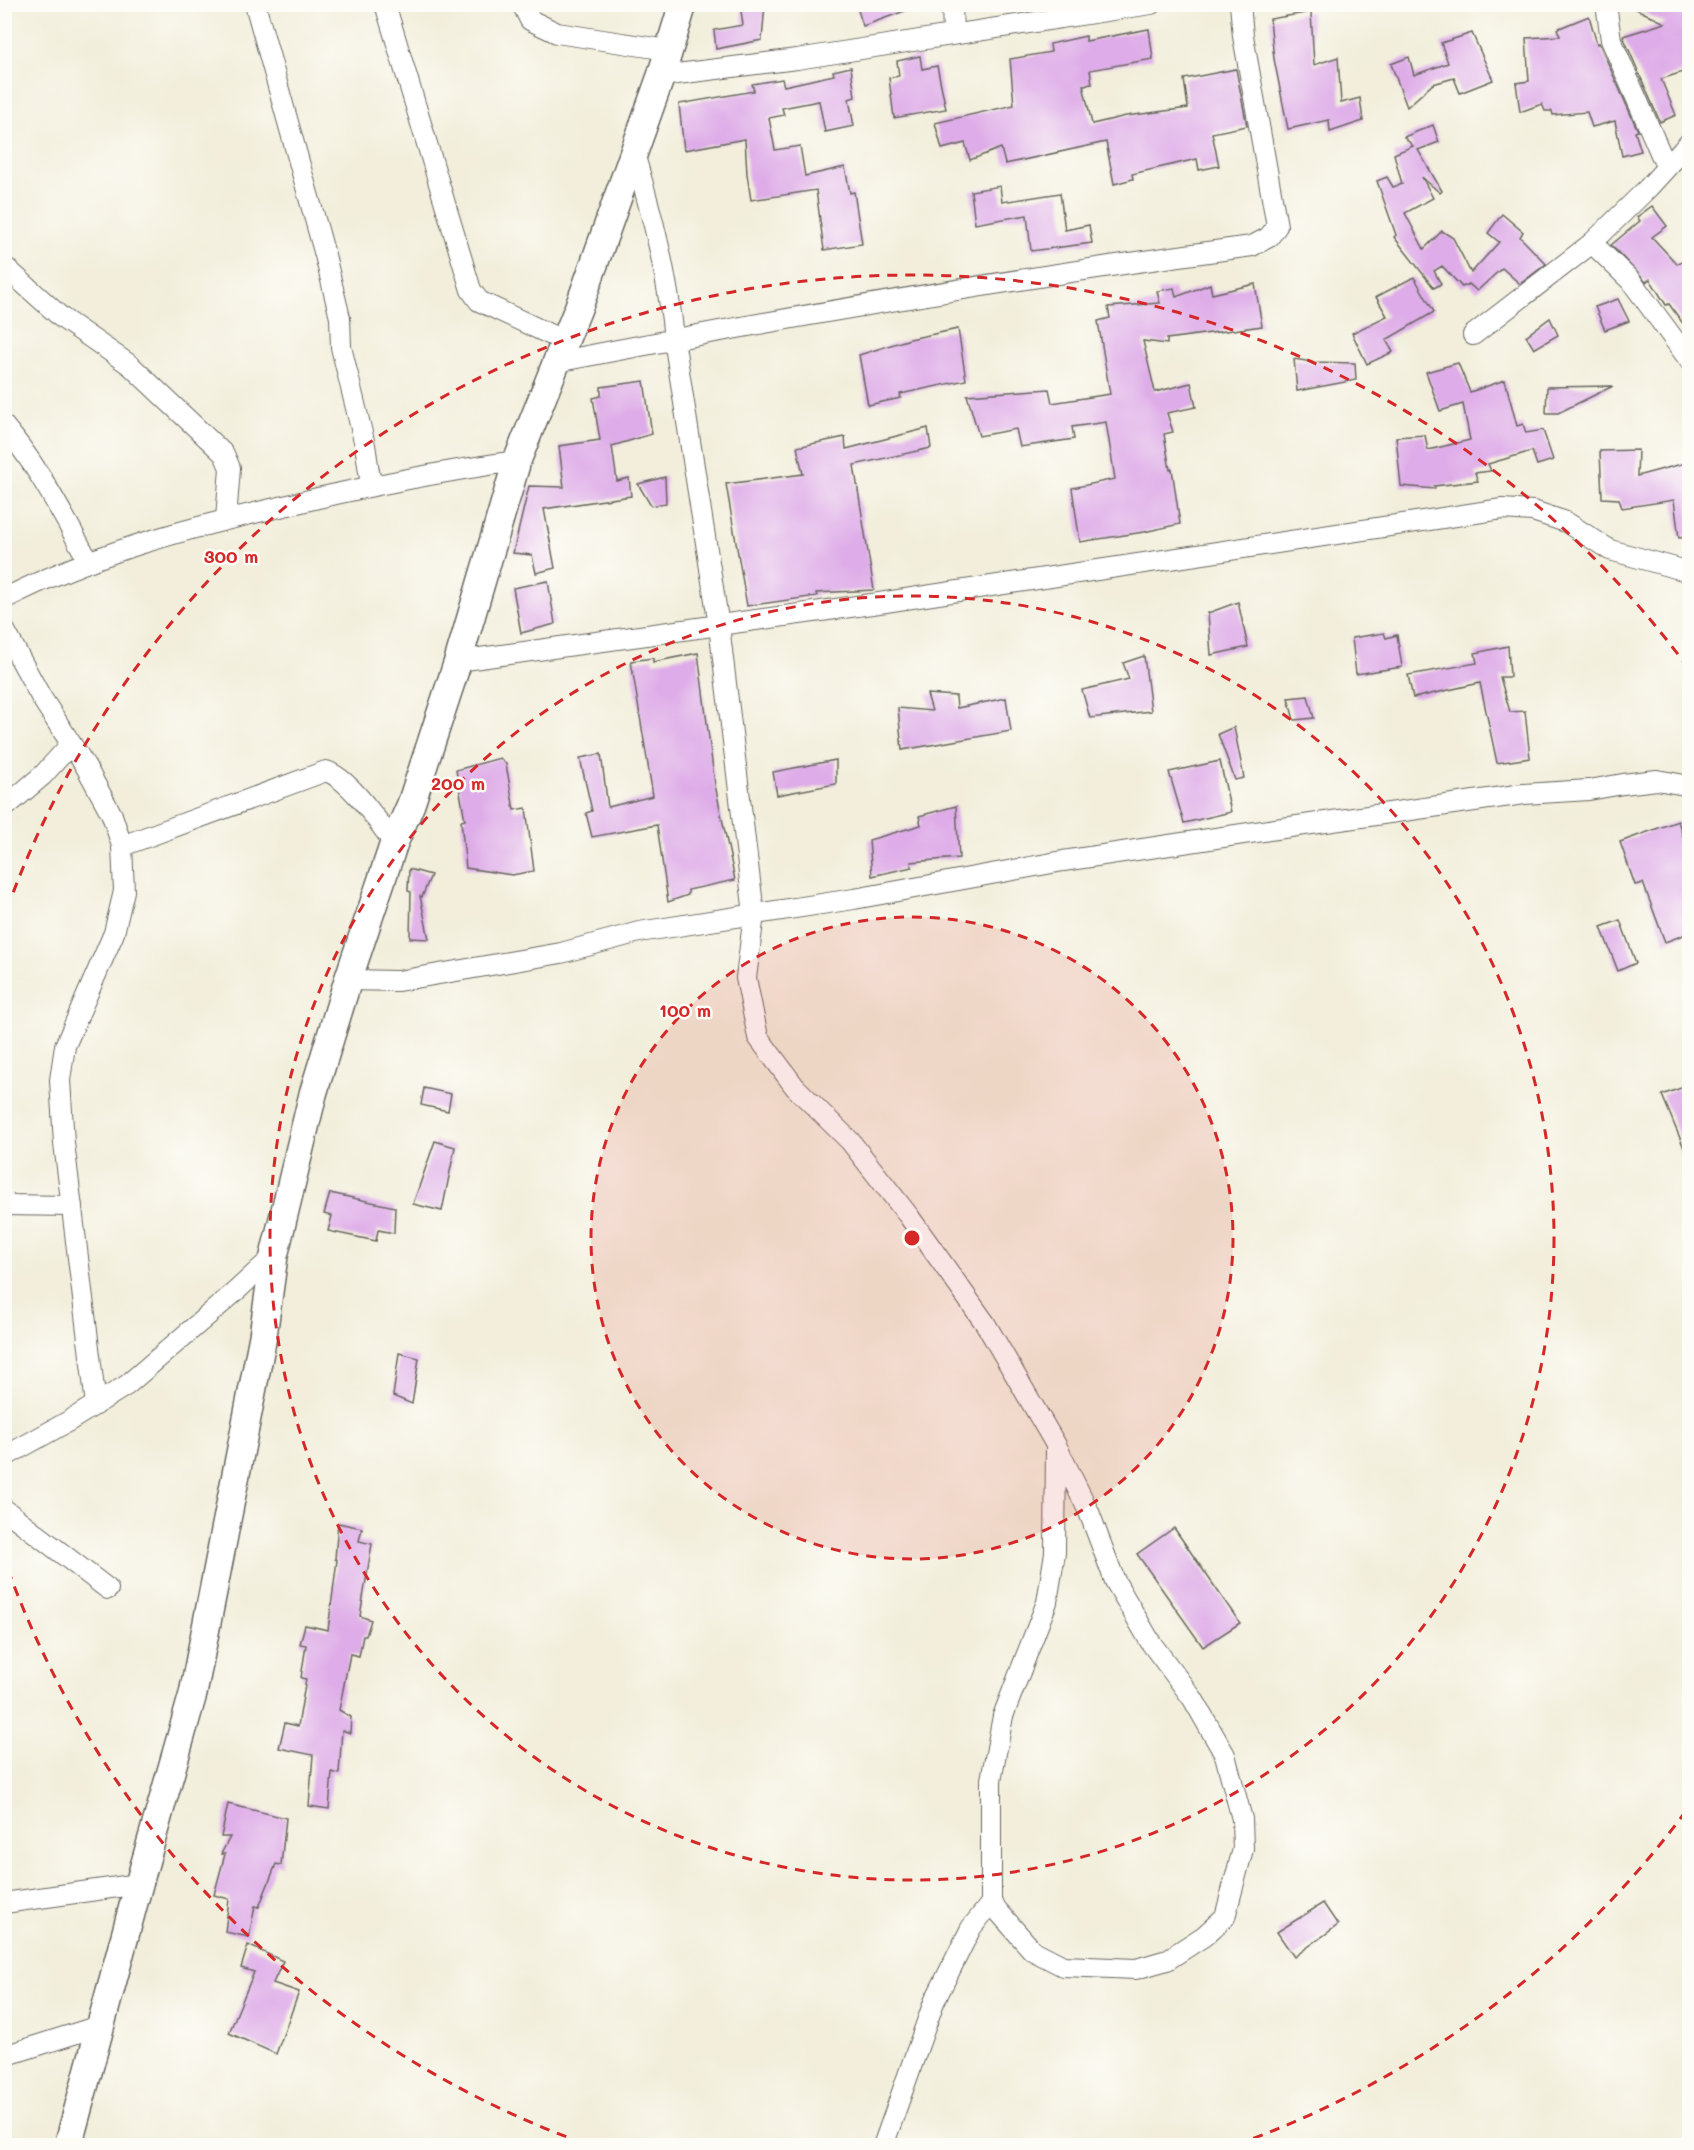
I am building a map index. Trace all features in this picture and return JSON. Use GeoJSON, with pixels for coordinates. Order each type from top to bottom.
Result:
{"type":"FeatureCollection","features":[{"type":"Feature","properties":{"kind":"street"},"geometry":{"type":"LineString","coordinates":[[255,4],[325,255],[340,318],[341,346],[371,485]]}},
{"type":"Feature","properties":{"kind":"street"},"geometry":{"type":"LineString","coordinates":[[385,4],[471,290],[479,301],[560,351],[674,339],[984,285],[1252,246],[1269,237],[1277,226],[1243,36],[1240,4]]}},
{"type":"Feature","properties":{"kind":"street"},"geometry":{"type":"LineString","coordinates":[[522,4],[530,20],[557,33],[668,51]]}},
{"type":"Feature","properties":{"kind":"street"},"geometry":{"type":"LineString","coordinates":[[68,2145],[193,1694],[263,1336],[274,1256],[313,1094],[348,980],[394,843],[411,804],[458,661],[518,461],[634,153],[683,4]]}},
{"type":"Feature","properties":{"kind":"street"},"geometry":{"type":"LineString","coordinates":[[952,4],[953,34]]}},
{"type":"Feature","properties":{"kind":"street"},"geometry":{"type":"LineString","coordinates":[[661,76],[797,59],[1151,4]]}},
{"type":"Feature","properties":{"kind":"street"},"geometry":{"type":"LineString","coordinates":[[1606,4],[1611,40],[1666,166]]}},
{"type":"Feature","properties":{"kind":"street"},"geometry":{"type":"LineString","coordinates":[[1473,334],[1592,243],[1648,188],[1689,142]]}},
{"type":"Feature","properties":{"kind":"street"},"geometry":{"type":"LineString","coordinates":[[634,153],[658,237],[671,305],[674,339],[718,626],[754,914],[746,978],[758,1037],[795,1087],[850,1141],[947,1268],[985,1323],[1056,1445],[1089,1512],[1115,1581],[1150,1643],[1193,1699],[1225,1755],[1242,1819],[1243,1849],[1225,1917],[1204,1935],[1167,1960],[1136,1969],[1063,1966],[1032,1950],[991,1903]]}},
{"type":"Feature","properties":{"kind":"street"},"geometry":{"type":"LineString","coordinates":[[1592,243],[1631,281],[1689,361]]}},
{"type":"Feature","properties":{"kind":"street"},"geometry":{"type":"LineString","coordinates":[[4,266],[62,318],[130,366],[224,454],[230,468],[226,519]]}},
{"type":"Feature","properties":{"kind":"street"},"geometry":{"type":"LineString","coordinates":[[4,426],[22,447],[42,478],[88,560]]}},
{"type":"Feature","properties":{"kind":"street"},"geometry":{"type":"LineString","coordinates":[[4,599],[42,579],[88,560],[182,530],[371,485],[518,461]]}},
{"type":"Feature","properties":{"kind":"street"},"geometry":{"type":"LineString","coordinates":[[458,661],[718,626],[1503,509],[1533,512],[1566,522],[1610,550],[1689,572]]}},
{"type":"Feature","properties":{"kind":"street"},"geometry":{"type":"LineString","coordinates":[[4,629],[41,697],[112,815],[122,846],[124,891],[114,933],[71,1029],[65,1046],[60,1080],[64,1143],[96,1405]]}},
{"type":"Feature","properties":{"kind":"street"},"geometry":{"type":"LineString","coordinates":[[4,808],[43,775],[71,744]]}},
{"type":"Feature","properties":{"kind":"street"},"geometry":{"type":"LineString","coordinates":[[122,846],[326,771],[338,775],[394,843]]}},
{"type":"Feature","properties":{"kind":"street"},"geometry":{"type":"LineString","coordinates":[[348,980],[398,981],[561,953],[639,932],[854,899],[1063,861],[1524,794],[1589,790],[1657,780],[1689,786]]}},
{"type":"Feature","properties":{"kind":"street"},"geometry":{"type":"LineString","coordinates":[[4,1205],[72,1206]]}},
{"type":"Feature","properties":{"kind":"street"},"geometry":{"type":"LineString","coordinates":[[4,1457],[127,1385],[237,1292],[274,1256]]}},
{"type":"Feature","properties":{"kind":"street"},"geometry":{"type":"LineString","coordinates":[[883,2145],[934,2002],[971,1928],[991,1903],[991,1780],[1003,1716],[1047,1602],[1055,1553],[1056,1445]]}},
{"type":"Feature","properties":{"kind":"street"},"geometry":{"type":"LineString","coordinates":[[4,1509],[108,1589]]}},
{"type":"Feature","properties":{"kind":"street"},"geometry":{"type":"LineString","coordinates":[[4,1902],[139,1884]]}},
{"type":"Feature","properties":{"kind":"street"},"geometry":{"type":"LineString","coordinates":[[4,2056],[102,2025]]}},
{"type":"Feature","properties":{"kind":"building"},"geometry":{"type":"Polygon","coordinates":[[[740,4],[765,4],[762,40],[716,49],[714,30],[743,25],[740,4]]]}},
{"type":"Feature","properties":{"kind":"building"},"geometry":{"type":"Polygon","coordinates":[[[856,4],[916,4],[916,7],[863,26],[856,4]]]}},
{"type":"Feature","properties":{"kind":"building"},"geometry":{"type":"Polygon","coordinates":[[[1626,4],[1685,4],[1689,66],[1682,69],[1683,72],[1661,79],[1676,115],[1660,122],[1623,36],[1665,23],[1626,4]]]}},
{"type":"Feature","properties":{"kind":"building"},"geometry":{"type":"Polygon","coordinates":[[[1311,12],[1314,65],[1338,57],[1341,103],[1360,98],[1363,121],[1330,132],[1329,120],[1288,129],[1274,59],[1270,19],[1311,12]]]}},
{"type":"Feature","properties":{"kind":"building"},"geometry":{"type":"Polygon","coordinates":[[[1589,16],[1597,44],[1599,43],[1638,131],[1635,132],[1641,151],[1622,156],[1615,121],[1592,127],[1587,112],[1553,115],[1552,111],[1545,111],[1542,104],[1520,112],[1516,83],[1529,81],[1526,38],[1560,36],[1557,29],[1589,16]]]}},
{"type":"Feature","properties":{"kind":"building"},"geometry":{"type":"Polygon","coordinates":[[[1149,29],[1153,59],[1090,70],[1092,84],[1083,85],[1092,124],[1126,116],[1188,108],[1184,79],[1236,69],[1247,126],[1212,133],[1219,166],[1199,170],[1197,159],[1132,174],[1133,179],[1114,184],[1106,142],[1005,164],[1001,148],[970,160],[965,143],[942,149],[935,123],[1014,105],[1010,59],[1051,52],[1050,44],[1086,36],[1086,41],[1149,29]]]}},
{"type":"Feature","properties":{"kind":"building"},"geometry":{"type":"Polygon","coordinates":[[[1472,33],[1493,80],[1460,93],[1454,78],[1433,84],[1407,107],[1391,64],[1409,57],[1414,75],[1448,63],[1441,43],[1472,33]]]}},
{"type":"Feature","properties":{"kind":"building"},"geometry":{"type":"Polygon","coordinates":[[[920,56],[922,69],[937,66],[946,109],[894,118],[889,78],[899,76],[897,61],[920,56]]]}},
{"type":"Feature","properties":{"kind":"building"},"geometry":{"type":"Polygon","coordinates":[[[851,67],[855,97],[849,99],[854,126],[825,132],[819,101],[782,108],[784,115],[769,118],[775,150],[800,146],[805,176],[845,167],[850,193],[854,192],[862,244],[824,250],[816,190],[751,200],[745,139],[684,150],[679,104],[754,91],[752,84],[782,79],[784,86],[834,75],[833,71],[851,67]]]}},
{"type":"Feature","properties":{"kind":"building"},"geometry":{"type":"Polygon","coordinates":[[[1433,125],[1439,142],[1418,150],[1442,191],[1440,193],[1422,177],[1433,198],[1405,213],[1424,249],[1442,231],[1453,238],[1471,273],[1499,242],[1488,233],[1502,214],[1523,232],[1520,237],[1546,264],[1520,284],[1502,268],[1477,291],[1469,284],[1462,287],[1442,266],[1434,271],[1441,284],[1434,288],[1394,237],[1396,235],[1377,181],[1387,177],[1393,187],[1402,184],[1394,154],[1413,146],[1404,137],[1433,125]]]}},
{"type":"Feature","properties":{"kind":"building"},"geometry":{"type":"Polygon","coordinates":[[[1000,186],[1002,202],[1060,193],[1065,230],[1089,225],[1092,243],[1031,251],[1027,215],[975,224],[971,191],[1000,186]]]}},
{"type":"Feature","properties":{"kind":"building"},"geometry":{"type":"Polygon","coordinates":[[[1652,206],[1667,226],[1652,237],[1677,264],[1689,257],[1689,332],[1669,304],[1666,305],[1650,279],[1646,282],[1611,245],[1640,221],[1637,217],[1652,206]]]}},
{"type":"Feature","properties":{"kind":"building"},"geometry":{"type":"Polygon","coordinates":[[[1414,277],[1434,312],[1386,340],[1393,352],[1367,364],[1352,333],[1387,316],[1376,297],[1414,277]]]}},
{"type":"Feature","properties":{"kind":"building"},"geometry":{"type":"Polygon","coordinates":[[[1210,284],[1212,294],[1255,284],[1262,326],[1167,339],[1167,344],[1143,341],[1155,392],[1191,383],[1196,407],[1167,413],[1173,432],[1164,434],[1180,524],[1080,542],[1072,488],[1115,479],[1106,422],[1072,427],[1074,439],[1020,447],[1016,429],[979,436],[967,395],[1049,389],[1052,403],[1110,394],[1098,321],[1110,318],[1108,307],[1160,303],[1157,291],[1174,288],[1176,297],[1210,284]]]}},
{"type":"Feature","properties":{"kind":"building"},"geometry":{"type":"Polygon","coordinates":[[[1618,299],[1629,321],[1605,330],[1595,307],[1618,299]]]}},
{"type":"Feature","properties":{"kind":"building"},"geometry":{"type":"Polygon","coordinates":[[[1550,318],[1558,335],[1534,349],[1526,336],[1550,318]]]}},
{"type":"Feature","properties":{"kind":"building"},"geometry":{"type":"Polygon","coordinates":[[[958,329],[966,380],[900,394],[901,398],[868,405],[859,355],[910,339],[958,329]]]}},
{"type":"Feature","properties":{"kind":"building"},"geometry":{"type":"Polygon","coordinates":[[[1294,359],[1312,362],[1355,363],[1356,380],[1297,391],[1294,359]]]}},
{"type":"Feature","properties":{"kind":"building"},"geometry":{"type":"Polygon","coordinates":[[[1458,363],[1470,392],[1505,380],[1517,426],[1523,424],[1526,433],[1543,430],[1553,460],[1537,465],[1532,451],[1488,464],[1491,471],[1475,473],[1478,481],[1434,486],[1435,489],[1401,486],[1396,437],[1425,435],[1428,450],[1470,440],[1463,404],[1440,411],[1426,372],[1458,363]]]}},
{"type":"Feature","properties":{"kind":"building"},"geometry":{"type":"Polygon","coordinates":[[[644,381],[652,434],[612,446],[617,481],[629,478],[631,496],[544,509],[555,568],[536,573],[532,555],[513,553],[529,486],[564,487],[559,446],[600,440],[593,398],[601,396],[601,387],[644,381]]]}},
{"type":"Feature","properties":{"kind":"building"},"geometry":{"type":"Polygon","coordinates":[[[1613,386],[1558,413],[1546,413],[1547,387],[1613,386]]]}},
{"type":"Feature","properties":{"kind":"building"},"geometry":{"type":"Polygon","coordinates":[[[928,428],[931,448],[854,465],[874,590],[816,593],[817,596],[747,606],[726,484],[803,474],[797,447],[845,437],[846,449],[928,428]]]}},
{"type":"Feature","properties":{"kind":"building"},"geometry":{"type":"Polygon","coordinates":[[[1638,450],[1637,476],[1689,462],[1689,537],[1679,538],[1674,500],[1622,508],[1619,499],[1602,498],[1600,451],[1638,450]]]}},
{"type":"Feature","properties":{"kind":"building"},"geometry":{"type":"Polygon","coordinates":[[[665,477],[666,503],[651,506],[638,484],[665,477]]]}},
{"type":"Feature","properties":{"kind":"building"},"geometry":{"type":"Polygon","coordinates":[[[548,581],[555,624],[521,633],[513,588],[548,581]]]}},
{"type":"Feature","properties":{"kind":"building"},"geometry":{"type":"Polygon","coordinates":[[[1238,602],[1248,647],[1211,655],[1208,613],[1238,602]]]}},
{"type":"Feature","properties":{"kind":"building"},"geometry":{"type":"Polygon","coordinates":[[[1384,633],[1386,638],[1397,635],[1402,667],[1356,674],[1352,638],[1384,633]]]}},
{"type":"Feature","properties":{"kind":"building"},"geometry":{"type":"Polygon","coordinates":[[[1508,646],[1510,677],[1500,677],[1510,712],[1525,711],[1530,758],[1497,763],[1480,683],[1413,698],[1408,675],[1477,663],[1475,653],[1508,646]]]}},
{"type":"Feature","properties":{"kind":"building"},"geometry":{"type":"Polygon","coordinates":[[[698,653],[715,785],[735,880],[688,890],[688,895],[668,902],[657,825],[592,837],[586,813],[592,811],[580,758],[601,754],[608,807],[653,796],[631,661],[653,658],[653,662],[698,653]]]}},
{"type":"Feature","properties":{"kind":"building"},"geometry":{"type":"Polygon","coordinates":[[[1144,656],[1151,711],[1090,718],[1082,690],[1129,679],[1123,663],[1144,656]]]}},
{"type":"Feature","properties":{"kind":"building"},"geometry":{"type":"Polygon","coordinates":[[[927,694],[956,696],[957,708],[1006,698],[1011,731],[902,750],[898,708],[932,711],[927,694]]]}},
{"type":"Feature","properties":{"kind":"building"},"geometry":{"type":"Polygon","coordinates":[[[1308,696],[1314,718],[1294,720],[1288,698],[1308,696]]]}},
{"type":"Feature","properties":{"kind":"building"},"geometry":{"type":"Polygon","coordinates":[[[1234,727],[1244,778],[1235,780],[1218,734],[1234,727]]]}},
{"type":"Feature","properties":{"kind":"building"},"geometry":{"type":"Polygon","coordinates":[[[500,758],[506,764],[514,810],[526,808],[534,871],[512,875],[466,868],[461,821],[465,820],[456,770],[500,758]]]}},
{"type":"Feature","properties":{"kind":"building"},"geometry":{"type":"Polygon","coordinates":[[[836,760],[836,784],[777,795],[773,772],[836,760]]]}},
{"type":"Feature","properties":{"kind":"building"},"geometry":{"type":"Polygon","coordinates":[[[1220,761],[1231,812],[1184,823],[1169,772],[1220,761]]]}},
{"type":"Feature","properties":{"kind":"building"},"geometry":{"type":"Polygon","coordinates":[[[956,806],[959,858],[911,862],[912,867],[872,876],[869,840],[921,825],[919,816],[956,806]]]}},
{"type":"Feature","properties":{"kind":"building"},"geometry":{"type":"Polygon","coordinates":[[[1678,821],[1689,854],[1689,933],[1665,942],[1643,883],[1635,885],[1620,842],[1678,821]]]}},
{"type":"Feature","properties":{"kind":"building"},"geometry":{"type":"Polygon","coordinates":[[[409,869],[431,875],[422,897],[420,896],[429,939],[410,938],[409,869]]]}},
{"type":"Feature","properties":{"kind":"building"},"geometry":{"type":"Polygon","coordinates":[[[1620,920],[1636,963],[1618,971],[1601,927],[1620,920]]]}},
{"type":"Feature","properties":{"kind":"building"},"geometry":{"type":"Polygon","coordinates":[[[1689,1085],[1689,1160],[1662,1095],[1689,1085]]]}},
{"type":"Feature","properties":{"kind":"building"},"geometry":{"type":"Polygon","coordinates":[[[424,1088],[451,1094],[448,1111],[421,1105],[424,1088]]]}},
{"type":"Feature","properties":{"kind":"building"},"geometry":{"type":"Polygon","coordinates":[[[435,1141],[455,1147],[442,1211],[413,1204],[435,1141]]]}},
{"type":"Feature","properties":{"kind":"building"},"geometry":{"type":"Polygon","coordinates":[[[330,1193],[395,1207],[394,1233],[378,1230],[376,1241],[328,1231],[332,1216],[324,1214],[330,1193]]]}},
{"type":"Feature","properties":{"kind":"building"},"geometry":{"type":"Polygon","coordinates":[[[399,1353],[419,1358],[412,1404],[393,1396],[399,1353]]]}},
{"type":"Feature","properties":{"kind":"building"},"geometry":{"type":"Polygon","coordinates":[[[338,1523],[362,1528],[359,1541],[372,1544],[360,1616],[371,1620],[366,1636],[363,1636],[359,1656],[350,1654],[339,1710],[351,1717],[350,1733],[342,1730],[339,1774],[332,1772],[329,1809],[309,1806],[313,1755],[279,1748],[285,1723],[298,1726],[306,1679],[301,1678],[306,1645],[300,1644],[305,1625],[328,1630],[337,1560],[335,1559],[338,1523]]]}},
{"type":"Feature","properties":{"kind":"building"},"geometry":{"type":"Polygon","coordinates":[[[1174,1528],[1240,1623],[1203,1647],[1137,1554],[1174,1528]]]}},
{"type":"Feature","properties":{"kind":"building"},"geometry":{"type":"Polygon","coordinates":[[[228,1804],[286,1818],[281,1865],[276,1864],[259,1907],[255,1906],[249,1937],[225,1932],[229,1899],[214,1895],[225,1854],[221,1854],[230,1837],[221,1837],[228,1804]]]}},
{"type":"Feature","properties":{"kind":"building"},"geometry":{"type":"Polygon","coordinates":[[[1323,1903],[1338,1925],[1294,1957],[1277,1932],[1323,1903]]]}},
{"type":"Feature","properties":{"kind":"building"},"geometry":{"type":"Polygon","coordinates":[[[248,1945],[283,1961],[273,1983],[299,1992],[276,2054],[229,2033],[254,1972],[241,1968],[248,1945]]]}}]}
